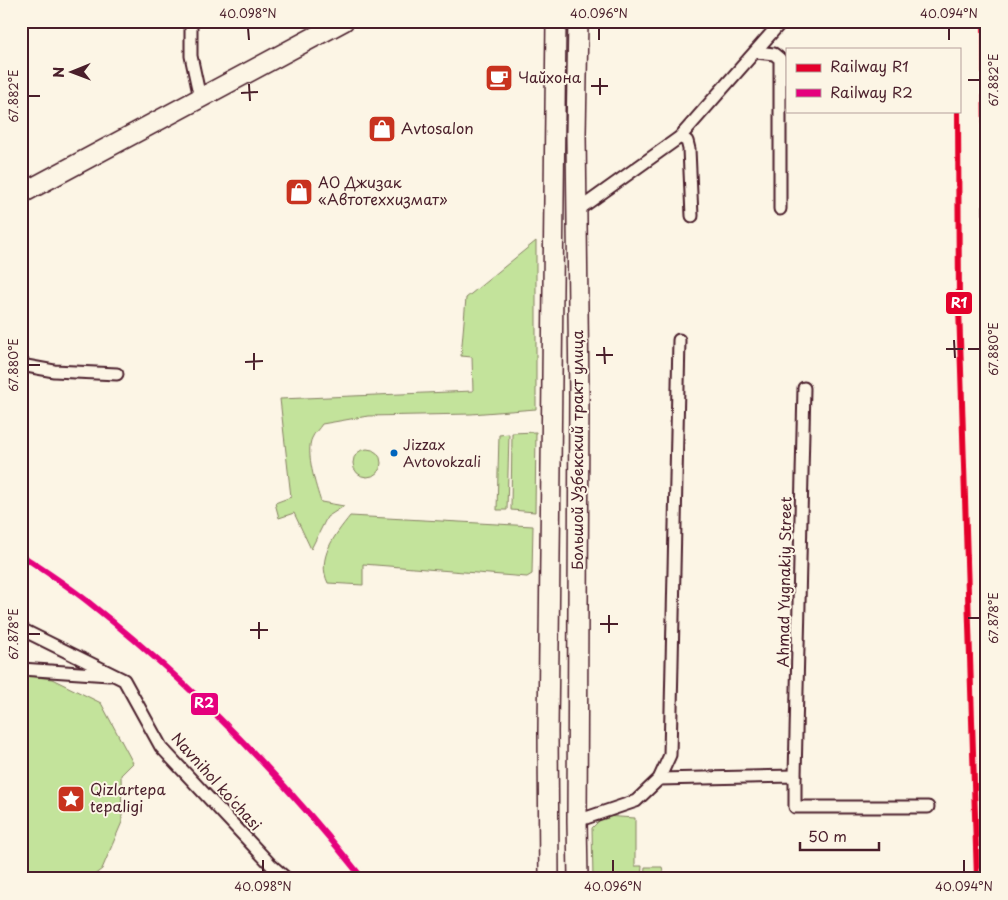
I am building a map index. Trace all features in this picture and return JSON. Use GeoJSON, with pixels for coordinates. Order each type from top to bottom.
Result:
{"type":"FeatureCollection","features":[{"type":"Feature","properties":{"kind":"main road"},"geometry":{"type":"LineString","coordinates":[[21,194],[344,21]]}},
{"type":"Feature","properties":{"kind":"main road","name":"Большой Узбекский тракт улица"},"geometry":{"type":"LineString","coordinates":[[549,879],[548,732],[556,21]]}},
{"type":"Feature","properties":{"kind":"main road","name":"Большой Узбекский тракт улица"},"geometry":{"type":"LineString","coordinates":[[578,21],[578,879]]}},
{"type":"Feature","properties":{"kind":"street"},"geometry":{"type":"LineString","coordinates":[[191,21],[191,56],[200,98]]}},
{"type":"Feature","properties":{"kind":"street"},"geometry":{"type":"LineString","coordinates":[[578,210],[680,137],[782,21]]}},
{"type":"Feature","properties":{"kind":"street"},"geometry":{"type":"LineString","coordinates":[[756,52],[774,54],[780,59],[780,209]]}},
{"type":"Feature","properties":{"kind":"street"},"geometry":{"type":"LineString","coordinates":[[680,137],[687,141],[689,148],[692,216]]}},
{"type":"Feature","properties":{"kind":"street"},"geometry":{"type":"LineString","coordinates":[[577,821],[636,801],[659,779],[670,755],[679,340]]}},
{"type":"Feature","properties":{"kind":"street"},"geometry":{"type":"LineString","coordinates":[[21,364],[54,371],[117,374]]}},
{"type":"Feature","properties":{"kind":"street","name":"Ahmad Yugnakiy Street"},"geometry":{"type":"LineString","coordinates":[[804,388],[795,807],[928,807]]}},
{"type":"Feature","properties":{"kind":"street","name":"Navnihol ko'chasi"},"geometry":{"type":"LineString","coordinates":[[21,629],[124,680],[161,747],[272,866],[287,879]]}},
{"type":"Feature","properties":{"kind":"street"},"geometry":{"type":"LineString","coordinates":[[21,669],[115,676]]}},
{"type":"Feature","properties":{"kind":"street"},"geometry":{"type":"LineString","coordinates":[[659,779],[795,776]]}},
{"type":"Feature","properties":{"kind":"green space"},"geometry":{"type":"Polygon","coordinates":[[[536,241],[536,409],[471,414],[368,416],[322,424],[313,436],[310,444],[310,460],[314,479],[321,502],[344,506],[327,517],[311,549],[294,513],[279,518],[275,503],[291,497],[280,399],[473,391],[472,357],[461,356],[466,298],[536,241]]]}},
{"type":"Feature","properties":{"kind":"green space"},"geometry":{"type":"Polygon","coordinates":[[[536,432],[535,512],[511,510],[512,433],[536,432]]]}},
{"type":"Feature","properties":{"kind":"green space"},"geometry":{"type":"Polygon","coordinates":[[[509,434],[507,510],[497,510],[499,435],[509,434]]]}},
{"type":"Feature","properties":{"kind":"green space"},"geometry":{"type":"Polygon","coordinates":[[[367,449],[377,453],[381,463],[377,473],[367,477],[357,473],[353,463],[357,453],[367,449]]]}},
{"type":"Feature","properties":{"kind":"green space"},"geometry":{"type":"Polygon","coordinates":[[[350,516],[533,526],[532,574],[527,577],[363,564],[363,585],[328,583],[324,565],[326,556],[333,539],[350,516]]]}},
{"type":"Feature","properties":{"kind":"green space","name":"Qizlartepa tepaligi"},"geometry":{"type":"Polygon","coordinates":[[[21,675],[52,679],[101,703],[133,763],[121,775],[122,822],[102,869],[89,879],[21,879],[21,675]]]}},
{"type":"Feature","properties":{"kind":"green space"},"geometry":{"type":"Polygon","coordinates":[[[604,816],[635,818],[635,866],[642,866],[641,879],[593,879],[592,828],[604,816]]]}},
{"type":"Feature","properties":{"kind":"green space"},"geometry":{"type":"Polygon","coordinates":[[[645,867],[662,867],[665,879],[644,879],[645,867]]]}},
{"type":"Feature","properties":{"kind":"railway"},"geometry":{"type":"LineString","coordinates":[[984,21],[987,555]]}},
{"type":"Feature","properties":{"kind":"railway"},"geometry":{"type":"LineString","coordinates":[[21,555],[92,605],[166,667],[201,700],[269,769],[363,879]]}},
{"type":"Feature","properties":{"kind":"rail line","name":"R1"},"geometry":{"type":"LineString","coordinates":[[984,21],[985,155]]}},
{"type":"Feature","properties":{"kind":"rail line","name":"R1"},"geometry":{"type":"LineString","coordinates":[[958,112],[959,307],[977,879]]}},
{"type":"Feature","properties":{"kind":"rail line","name":"R2"},"geometry":{"type":"LineString","coordinates":[[21,555],[92,605],[166,667],[201,700],[269,769],[363,879]]}},
{"type":"Feature","properties":{"kind":"place","name":"Чайхона"},"geometry":{"type":"Point","coordinates":[499,78]}},
{"type":"Feature","properties":{"kind":"place","name":"Avtosalon"},"geometry":{"type":"Point","coordinates":[382,129]}},
{"type":"Feature","properties":{"kind":"place","name":"АО Джизак «Автотеххизмат»"},"geometry":{"type":"Point","coordinates":[299,192]}},
{"type":"Feature","properties":{"kind":"place","name":"Jizzax Avtovokzali"},"geometry":{"type":"Point","coordinates":[394,453]}},
{"type":"Feature","properties":{"kind":"place","name":"Qizlartepa tepaligi"},"geometry":{"type":"Point","coordinates":[71,799]}}]}
